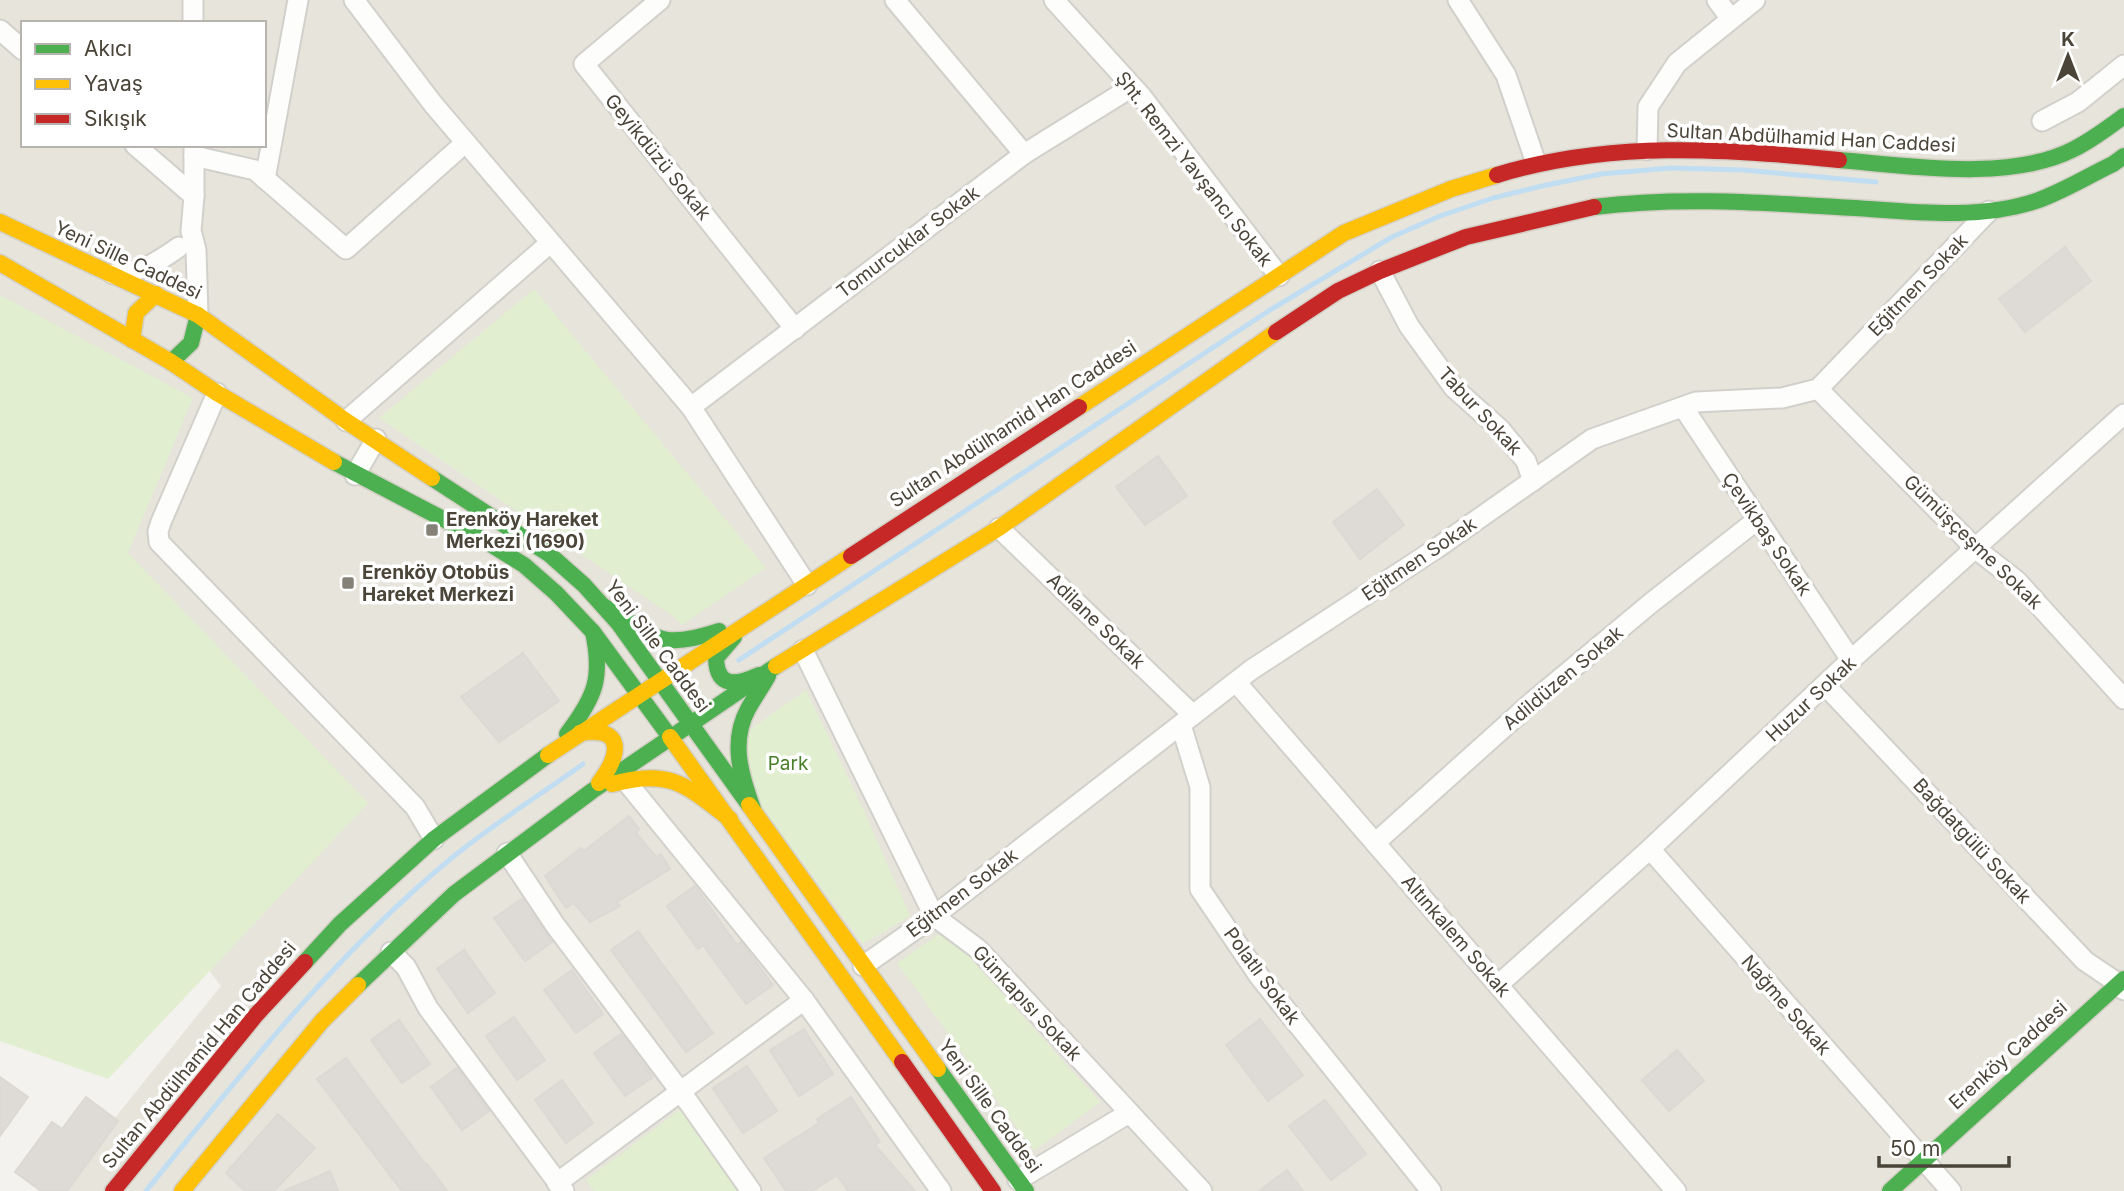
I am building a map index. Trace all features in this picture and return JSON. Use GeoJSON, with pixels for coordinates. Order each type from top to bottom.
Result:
{"type":"FeatureCollection","features":[{"type":"Feature","properties":{"kind":"main road","name":"Sultan Abdülhamid Han Caddesi"},"geometry":{"type":"LineString","coordinates":[[113,1191],[256,1015],[314,951],[434,839],[580,733],[1344,233],[1451,189],[1536,163],[1647,150],[1792,155],[1988,170],[2026,164],[2074,150],[2124,116]]}},
{"type":"Feature","properties":{"kind":"main road"},"geometry":{"type":"LineString","coordinates":[[182,1191],[322,1021],[454,894],[592,791],[670,737],[774,667],[999,528],[1224,367],[1338,291],[1380,271],[1466,237],[1580,209],[1641,201],[1712,200],[1909,212],[1989,211],[2036,201],[2113,164],[2124,156]]}},
{"type":"Feature","properties":{"kind":"main road","name":"Yeni Sille Caddesi"},"geometry":{"type":"LineString","coordinates":[[0,222],[198,315],[346,421],[549,554],[584,585],[605,607],[691,723],[1022,1185]]}},
{"type":"Feature","properties":{"kind":"main road"},"geometry":{"type":"LineString","coordinates":[[0,263],[171,362],[217,393],[355,475],[487,542],[524,565],[575,610],[730,819],[993,1191]]}},
{"type":"Feature","properties":{"kind":"main road"},"geometry":{"type":"LineString","coordinates":[[132,340],[132,322],[140,305],[156,293]]}},
{"type":"Feature","properties":{"kind":"main road"},"geometry":{"type":"LineString","coordinates":[[171,362],[186,351],[196,335],[198,315]]}},
{"type":"Feature","properties":{"kind":"main road"},"geometry":{"type":"LineString","coordinates":[[605,607],[647,634],[665,642],[689,642],[749,623]]}},
{"type":"Feature","properties":{"kind":"main road"},"geometry":{"type":"LineString","coordinates":[[749,623],[720,651],[716,658],[718,675],[730,683],[738,683],[774,667]]}},
{"type":"Feature","properties":{"kind":"main road"},"geometry":{"type":"LineString","coordinates":[[556,749],[590,704],[596,691],[599,663],[593,632]]}},
{"type":"Feature","properties":{"kind":"main road"},"geometry":{"type":"LineString","coordinates":[[753,809],[743,781],[737,741],[747,710],[774,667]]}},
{"type":"Feature","properties":{"kind":"main road"},"geometry":{"type":"LineString","coordinates":[[580,733],[604,732],[616,747],[613,763],[592,791]]}},
{"type":"Feature","properties":{"kind":"main road"},"geometry":{"type":"LineString","coordinates":[[592,791],[650,775],[666,778],[692,790],[730,819]]}},
{"type":"Feature","properties":{"kind":"main road","name":"Erenköy Caddesi"},"geometry":{"type":"LineString","coordinates":[[1890,1191],[2122,984]]}},
{"type":"Feature","properties":{"kind":"street"},"geometry":{"type":"LineString","coordinates":[[193,0],[193,21]]}},
{"type":"Feature","properties":{"kind":"street"},"geometry":{"type":"LineString","coordinates":[[265,179],[298,0]]}},
{"type":"Feature","properties":{"kind":"street"},"geometry":{"type":"LineString","coordinates":[[354,0],[465,143],[691,407],[807,584]]}},
{"type":"Feature","properties":{"kind":"street","name":"Geyikdüzü Sokak"},"geometry":{"type":"LineString","coordinates":[[660,0],[584,64],[795,329]]}},
{"type":"Feature","properties":{"kind":"street"},"geometry":{"type":"LineString","coordinates":[[894,0],[1024,154]]}},
{"type":"Feature","properties":{"kind":"street"},"geometry":{"type":"LineString","coordinates":[[1458,0],[1506,75],[1536,163]]}},
{"type":"Feature","properties":{"kind":"street"},"geometry":{"type":"LineString","coordinates":[[1717,0],[1731,19]]}},
{"type":"Feature","properties":{"kind":"street"},"geometry":{"type":"LineString","coordinates":[[1647,150],[1648,107],[1677,63],[1755,0]]}},
{"type":"Feature","properties":{"kind":"street","name":"Şht. Remzi Yavşancı Sokak"},"geometry":{"type":"LineString","coordinates":[[1058,2],[1132,87],[1279,276]]}},
{"type":"Feature","properties":{"kind":"street"},"geometry":{"type":"LineString","coordinates":[[2,37],[21,49]]}},
{"type":"Feature","properties":{"kind":"street"},"geometry":{"type":"LineString","coordinates":[[2042,121],[2078,102],[2124,65]]}},
{"type":"Feature","properties":{"kind":"street","name":"Tomurcuklar Sokak"},"geometry":{"type":"LineString","coordinates":[[691,407],[1024,154],[1132,87]]}},
{"type":"Feature","properties":{"kind":"street"},"geometry":{"type":"LineString","coordinates":[[198,315],[195,250],[191,231],[194,151],[255,170],[346,249],[465,143]]}},
{"type":"Feature","properties":{"kind":"street"},"geometry":{"type":"LineString","coordinates":[[137,147],[194,196]]}},
{"type":"Feature","properties":{"kind":"street","name":"Eğitmen Sokak"},"geometry":{"type":"LineString","coordinates":[[863,966],[933,916],[1236,682],[1437,548],[1592,439],[1696,402],[1782,398],[1818,388],[1989,211]]}},
{"type":"Feature","properties":{"kind":"street"},"geometry":{"type":"LineString","coordinates":[[156,293],[178,247],[191,231]]}},
{"type":"Feature","properties":{"kind":"street"},"geometry":{"type":"LineString","coordinates":[[346,421],[550,243]]}},
{"type":"Feature","properties":{"kind":"street"},"geometry":{"type":"LineString","coordinates":[[109,275],[133,272],[154,265],[178,247]]}},
{"type":"Feature","properties":{"kind":"street","name":"Tabur Sokak"},"geometry":{"type":"LineString","coordinates":[[1380,271],[1409,326],[1454,388],[1500,429],[1526,461],[1532,481]]}},
{"type":"Feature","properties":{"kind":"street","name":"Gümüşçeşme Sokak"},"geometry":{"type":"LineString","coordinates":[[1818,388],[1976,548],[2017,581],[2124,699]]}},
{"type":"Feature","properties":{"kind":"street"},"geometry":{"type":"LineString","coordinates":[[217,393],[161,522],[159,542],[415,807],[434,839]]}},
{"type":"Feature","properties":{"kind":"street","name":"Çevikbaş Sokak"},"geometry":{"type":"LineString","coordinates":[[1683,407],[1851,660]]}},
{"type":"Feature","properties":{"kind":"street","name":"Huzur Sokak"},"geometry":{"type":"LineString","coordinates":[[1498,985],[1650,849],[1851,660],[2124,414]]}},
{"type":"Feature","properties":{"kind":"street"},"geometry":{"type":"LineString","coordinates":[[355,475],[376,439]]}},
{"type":"Feature","properties":{"kind":"street","name":"Adildüzen Sokak"},"geometry":{"type":"LineString","coordinates":[[1375,843],[1531,703],[1758,520]]}},
{"type":"Feature","properties":{"kind":"street","name":"Adilane Sokak"},"geometry":{"type":"LineString","coordinates":[[999,528],[1187,720]]}},
{"type":"Feature","properties":{"kind":"street","name":"Günkapısı Sokak"},"geometry":{"type":"LineString","coordinates":[[803,650],[933,916],[978,949],[1202,1191]]}},
{"type":"Feature","properties":{"kind":"street","name":"Altınkalem Sokak"},"geometry":{"type":"LineString","coordinates":[[1236,682],[1676,1191]]}},
{"type":"Feature","properties":{"kind":"street","name":"Bağdatgülü Sokak"},"geometry":{"type":"LineString","coordinates":[[1825,685],[2085,961],[2122,984]]}},
{"type":"Feature","properties":{"kind":"street","name":"Polatlı Sokak"},"geometry":{"type":"LineString","coordinates":[[1187,720],[1200,787],[1200,889],[1259,976],[1432,1191]]}},
{"type":"Feature","properties":{"kind":"street"},"geometry":{"type":"LineString","coordinates":[[625,780],[804,1000],[941,1191]]}},
{"type":"Feature","properties":{"kind":"street","name":"Nağme Sokak"},"geometry":{"type":"LineString","coordinates":[[1650,849],[1951,1191]]}},
{"type":"Feature","properties":{"kind":"street"},"geometry":{"type":"LineString","coordinates":[[508,853],[555,925],[680,1091],[751,1191]]}},
{"type":"Feature","properties":{"kind":"street"},"geometry":{"type":"LineString","coordinates":[[391,952],[406,967],[428,1008],[561,1187],[680,1091],[804,1000]]}},
{"type":"Feature","properties":{"kind":"street"},"geometry":{"type":"LineString","coordinates":[[1022,1185],[1129,1113]]}},
{"type":"Feature","properties":{"kind":"shaded area"},"geometry":{"type":"Polygon","coordinates":[[[0,0],[2124,0],[2124,1191],[56,1191],[221,986],[0,702],[0,0]]]}},
{"type":"Feature","properties":{"kind":"green space"},"geometry":{"type":"Polygon","coordinates":[[[534,289],[766,568],[682,625],[379,418],[534,289]]]}},
{"type":"Feature","properties":{"kind":"green space"},"geometry":{"type":"Polygon","coordinates":[[[0,295],[193,398],[128,553],[368,803],[108,1079],[0,1041],[0,295]]]}},
{"type":"Feature","properties":{"kind":"green space","name":"Park"},"geometry":{"type":"Polygon","coordinates":[[[806,690],[865,813],[910,916],[863,944],[727,761],[731,743],[806,690]]]}},
{"type":"Feature","properties":{"kind":"green space"},"geometry":{"type":"Polygon","coordinates":[[[945,930],[1100,1102],[1034,1151],[897,963],[945,930]]]}},
{"type":"Feature","properties":{"kind":"green space"},"geometry":{"type":"Polygon","coordinates":[[[681,1109],[741,1191],[594,1191],[586,1180],[681,1109]]]}},
{"type":"Feature","properties":{"kind":"building"},"geometry":{"type":"Polygon","coordinates":[[[2065,247],[2091,281],[2025,332],[1999,299],[2065,247]]]}},
{"type":"Feature","properties":{"kind":"building"},"geometry":{"type":"Polygon","coordinates":[[[1158,456],[1187,496],[1145,525],[1116,487],[1158,456]]]}},
{"type":"Feature","properties":{"kind":"building"},"geometry":{"type":"Polygon","coordinates":[[[1377,489],[1404,525],[1360,559],[1333,522],[1377,489]]]}},
{"type":"Feature","properties":{"kind":"building"},"geometry":{"type":"Polygon","coordinates":[[[523,653],[559,701],[499,742],[461,697],[523,653]]]}},
{"type":"Feature","properties":{"kind":"building"},"geometry":{"type":"Polygon","coordinates":[[[629,816],[639,829],[636,833],[656,857],[661,854],[670,869],[617,902],[620,906],[590,922],[574,903],[566,908],[545,876],[581,848],[584,851],[629,816]]]}},
{"type":"Feature","properties":{"kind":"building"},"geometry":{"type":"Polygon","coordinates":[[[695,886],[737,945],[741,942],[773,985],[746,1004],[703,945],[698,949],[667,906],[695,886]]]}},
{"type":"Feature","properties":{"kind":"building"},"geometry":{"type":"Polygon","coordinates":[[[522,899],[552,942],[525,961],[494,918],[522,899]]]}},
{"type":"Feature","properties":{"kind":"building"},"geometry":{"type":"Polygon","coordinates":[[[638,931],[713,1033],[686,1052],[611,950],[638,931]]]}},
{"type":"Feature","properties":{"kind":"building"},"geometry":{"type":"Polygon","coordinates":[[[464,950],[495,993],[468,1013],[437,969],[464,950]]]}},
{"type":"Feature","properties":{"kind":"building"},"geometry":{"type":"Polygon","coordinates":[[[572,970],[603,1014],[576,1033],[544,990],[572,970]]]}},
{"type":"Feature","properties":{"kind":"building"},"geometry":{"type":"Polygon","coordinates":[[[514,1017],[545,1060],[517,1080],[486,1036],[514,1017]]]}},
{"type":"Feature","properties":{"kind":"building"},"geometry":{"type":"Polygon","coordinates":[[[1260,1019],[1303,1075],[1268,1101],[1226,1045],[1260,1019]]]}},
{"type":"Feature","properties":{"kind":"building"},"geometry":{"type":"Polygon","coordinates":[[[399,1020],[430,1064],[402,1083],[371,1040],[399,1020]]]}},
{"type":"Feature","properties":{"kind":"building"},"geometry":{"type":"Polygon","coordinates":[[[804,1029],[833,1074],[799,1096],[770,1050],[804,1029]]]}},
{"type":"Feature","properties":{"kind":"building"},"geometry":{"type":"Polygon","coordinates":[[[621,1034],[653,1077],[625,1096],[594,1053],[621,1034]]]}},
{"type":"Feature","properties":{"kind":"building"},"geometry":{"type":"Polygon","coordinates":[[[1677,1050],[1704,1081],[1669,1111],[1642,1080],[1677,1050]]]}},
{"type":"Feature","properties":{"kind":"building"},"geometry":{"type":"Polygon","coordinates":[[[346,1058],[447,1191],[402,1191],[317,1079],[346,1058]]]}},
{"type":"Feature","properties":{"kind":"building"},"geometry":{"type":"Polygon","coordinates":[[[747,1066],[777,1111],[743,1133],[713,1088],[747,1066]]]}},
{"type":"Feature","properties":{"kind":"building"},"geometry":{"type":"Polygon","coordinates":[[[457,1068],[489,1111],[462,1130],[431,1087],[457,1068]]]}},
{"type":"Feature","properties":{"kind":"building"},"geometry":{"type":"Polygon","coordinates":[[[0,1077],[28,1097],[0,1136],[0,1077]]]}},
{"type":"Feature","properties":{"kind":"building"},"geometry":{"type":"Polygon","coordinates":[[[562,1080],[593,1123],[566,1143],[535,1100],[562,1080]]]}},
{"type":"Feature","properties":{"kind":"building"},"geometry":{"type":"Polygon","coordinates":[[[86,1097],[118,1121],[67,1191],[41,1191],[15,1172],[52,1122],[62,1129],[86,1097]]]}},
{"type":"Feature","properties":{"kind":"building"},"geometry":{"type":"Polygon","coordinates":[[[851,1097],[880,1142],[875,1145],[915,1191],[848,1191],[837,1175],[812,1191],[786,1191],[764,1158],[819,1123],[817,1119],[851,1097]]]}},
{"type":"Feature","properties":{"kind":"building"},"geometry":{"type":"Polygon","coordinates":[[[1325,1100],[1366,1154],[1331,1180],[1289,1126],[1325,1100]]]}},
{"type":"Feature","properties":{"kind":"building"},"geometry":{"type":"Polygon","coordinates":[[[278,1114],[315,1148],[274,1191],[245,1191],[226,1173],[278,1114]]]}},
{"type":"Feature","properties":{"kind":"building"},"geometry":{"type":"Polygon","coordinates":[[[1287,1170],[1303,1191],[1259,1191],[1287,1170]]]}},
{"type":"Feature","properties":{"kind":"building"},"geometry":{"type":"Polygon","coordinates":[[[330,1171],[338,1191],[284,1191],[330,1171]]]}},
{"type":"Feature","properties":{"kind":"waterway"},"geometry":{"type":"LineString","coordinates":[[739,660],[1270,310],[1392,237],[1440,216],[1493,198],[1542,186],[1601,174],[1671,168],[1743,170],[1876,182]]}},
{"type":"Feature","properties":{"kind":"waterway"},"geometry":{"type":"LineString","coordinates":[[146,1191],[291,1016],[369,933],[454,856],[583,764]]}},
{"type":"Feature","properties":{"kind":"traffic: fast"},"geometry":{"type":"LineString","coordinates":[[1839,160],[1959,169],[2020,165],[2048,159],[2074,149],[2124,116]]}},
{"type":"Feature","properties":{"kind":"traffic: fast"},"geometry":{"type":"LineString","coordinates":[[1594,207],[1692,201],[1923,213],[1992,211],[2046,197],[2124,156]]}},
{"type":"Feature","properties":{"kind":"traffic: fast"},"geometry":{"type":"LineString","coordinates":[[171,362],[191,343],[198,315]]}},
{"type":"Feature","properties":{"kind":"traffic: fast"},"geometry":{"type":"LineString","coordinates":[[334,462],[487,542],[524,565],[556,593],[593,632],[670,737]]}},
{"type":"Feature","properties":{"kind":"traffic: fast"},"geometry":{"type":"LineString","coordinates":[[432,478],[549,554],[584,585],[619,624],[749,805]]}},
{"type":"Feature","properties":{"kind":"traffic: fast"},"geometry":{"type":"LineString","coordinates":[[605,607],[658,638],[683,640],[719,631]]}},
{"type":"Feature","properties":{"kind":"traffic: fast"},"geometry":{"type":"LineString","coordinates":[[567,734],[590,698],[597,675],[593,632]]}},
{"type":"Feature","properties":{"kind":"traffic: fast"},"geometry":{"type":"LineString","coordinates":[[734,637],[716,658],[720,675],[730,682],[759,675]]}},
{"type":"Feature","properties":{"kind":"traffic: fast"},"geometry":{"type":"LineString","coordinates":[[358,985],[454,894],[592,791],[776,666]]}},
{"type":"Feature","properties":{"kind":"traffic: fast"},"geometry":{"type":"LineString","coordinates":[[753,809],[741,772],[740,734],[748,709],[768,676]]}},
{"type":"Feature","properties":{"kind":"traffic: fast"},"geometry":{"type":"LineString","coordinates":[[305,962],[340,924],[434,839],[548,755]]}},
{"type":"Feature","properties":{"kind":"traffic: fast"},"geometry":{"type":"LineString","coordinates":[[1890,1191],[2124,979]]}},
{"type":"Feature","properties":{"kind":"traffic: fast"},"geometry":{"type":"LineString","coordinates":[[938,1069],[1026,1191]]}},
{"type":"Feature","properties":{"kind":"traffic: slow"},"geometry":{"type":"LineString","coordinates":[[1079,407],[1344,233],[1451,189],[1497,175]]}},
{"type":"Feature","properties":{"kind":"traffic: slow"},"geometry":{"type":"LineString","coordinates":[[0,222],[198,315],[346,421],[432,478]]}},
{"type":"Feature","properties":{"kind":"traffic: slow"},"geometry":{"type":"LineString","coordinates":[[0,263],[171,362],[217,393],[334,462]]}},
{"type":"Feature","properties":{"kind":"traffic: slow"},"geometry":{"type":"LineString","coordinates":[[132,340],[136,313],[156,294]]}},
{"type":"Feature","properties":{"kind":"traffic: slow"},"geometry":{"type":"LineString","coordinates":[[776,666],[999,528],[1276,332]]}},
{"type":"Feature","properties":{"kind":"traffic: slow"},"geometry":{"type":"LineString","coordinates":[[548,755],[851,556]]}},
{"type":"Feature","properties":{"kind":"traffic: slow"},"geometry":{"type":"LineString","coordinates":[[580,733],[605,734],[612,738],[615,745],[611,762],[599,783]]}},
{"type":"Feature","properties":{"kind":"traffic: slow"},"geometry":{"type":"LineString","coordinates":[[670,737],[902,1062]]}},
{"type":"Feature","properties":{"kind":"traffic: slow"},"geometry":{"type":"LineString","coordinates":[[612,784],[649,778],[663,779],[689,789],[730,819]]}},
{"type":"Feature","properties":{"kind":"traffic: slow"},"geometry":{"type":"LineString","coordinates":[[749,805],[938,1069]]}},
{"type":"Feature","properties":{"kind":"traffic: slow"},"geometry":{"type":"LineString","coordinates":[[182,1191],[322,1021],[358,985]]}},
{"type":"Feature","properties":{"kind":"traffic: jam"},"geometry":{"type":"LineString","coordinates":[[1497,175],[1581,157],[1666,150],[1753,152],[1839,160]]}},
{"type":"Feature","properties":{"kind":"traffic: jam"},"geometry":{"type":"LineString","coordinates":[[1276,332],[1338,291],[1380,271],[1466,237],[1594,207]]}},
{"type":"Feature","properties":{"kind":"traffic: jam"},"geometry":{"type":"LineString","coordinates":[[851,556],[1079,407]]}},
{"type":"Feature","properties":{"kind":"traffic: jam"},"geometry":{"type":"LineString","coordinates":[[113,1191],[256,1015],[305,962]]}},
{"type":"Feature","properties":{"kind":"traffic: jam"},"geometry":{"type":"LineString","coordinates":[[902,1062],[993,1191]]}},
{"type":"Feature","properties":{"kind":"place","name":"Erenköy Hareket Merkezi (1690)"},"geometry":{"type":"Point","coordinates":[432,530]}},
{"type":"Feature","properties":{"kind":"place","name":"Erenköy Otobüs Hareket Merkezi"},"geometry":{"type":"Point","coordinates":[348,583]}}]}
